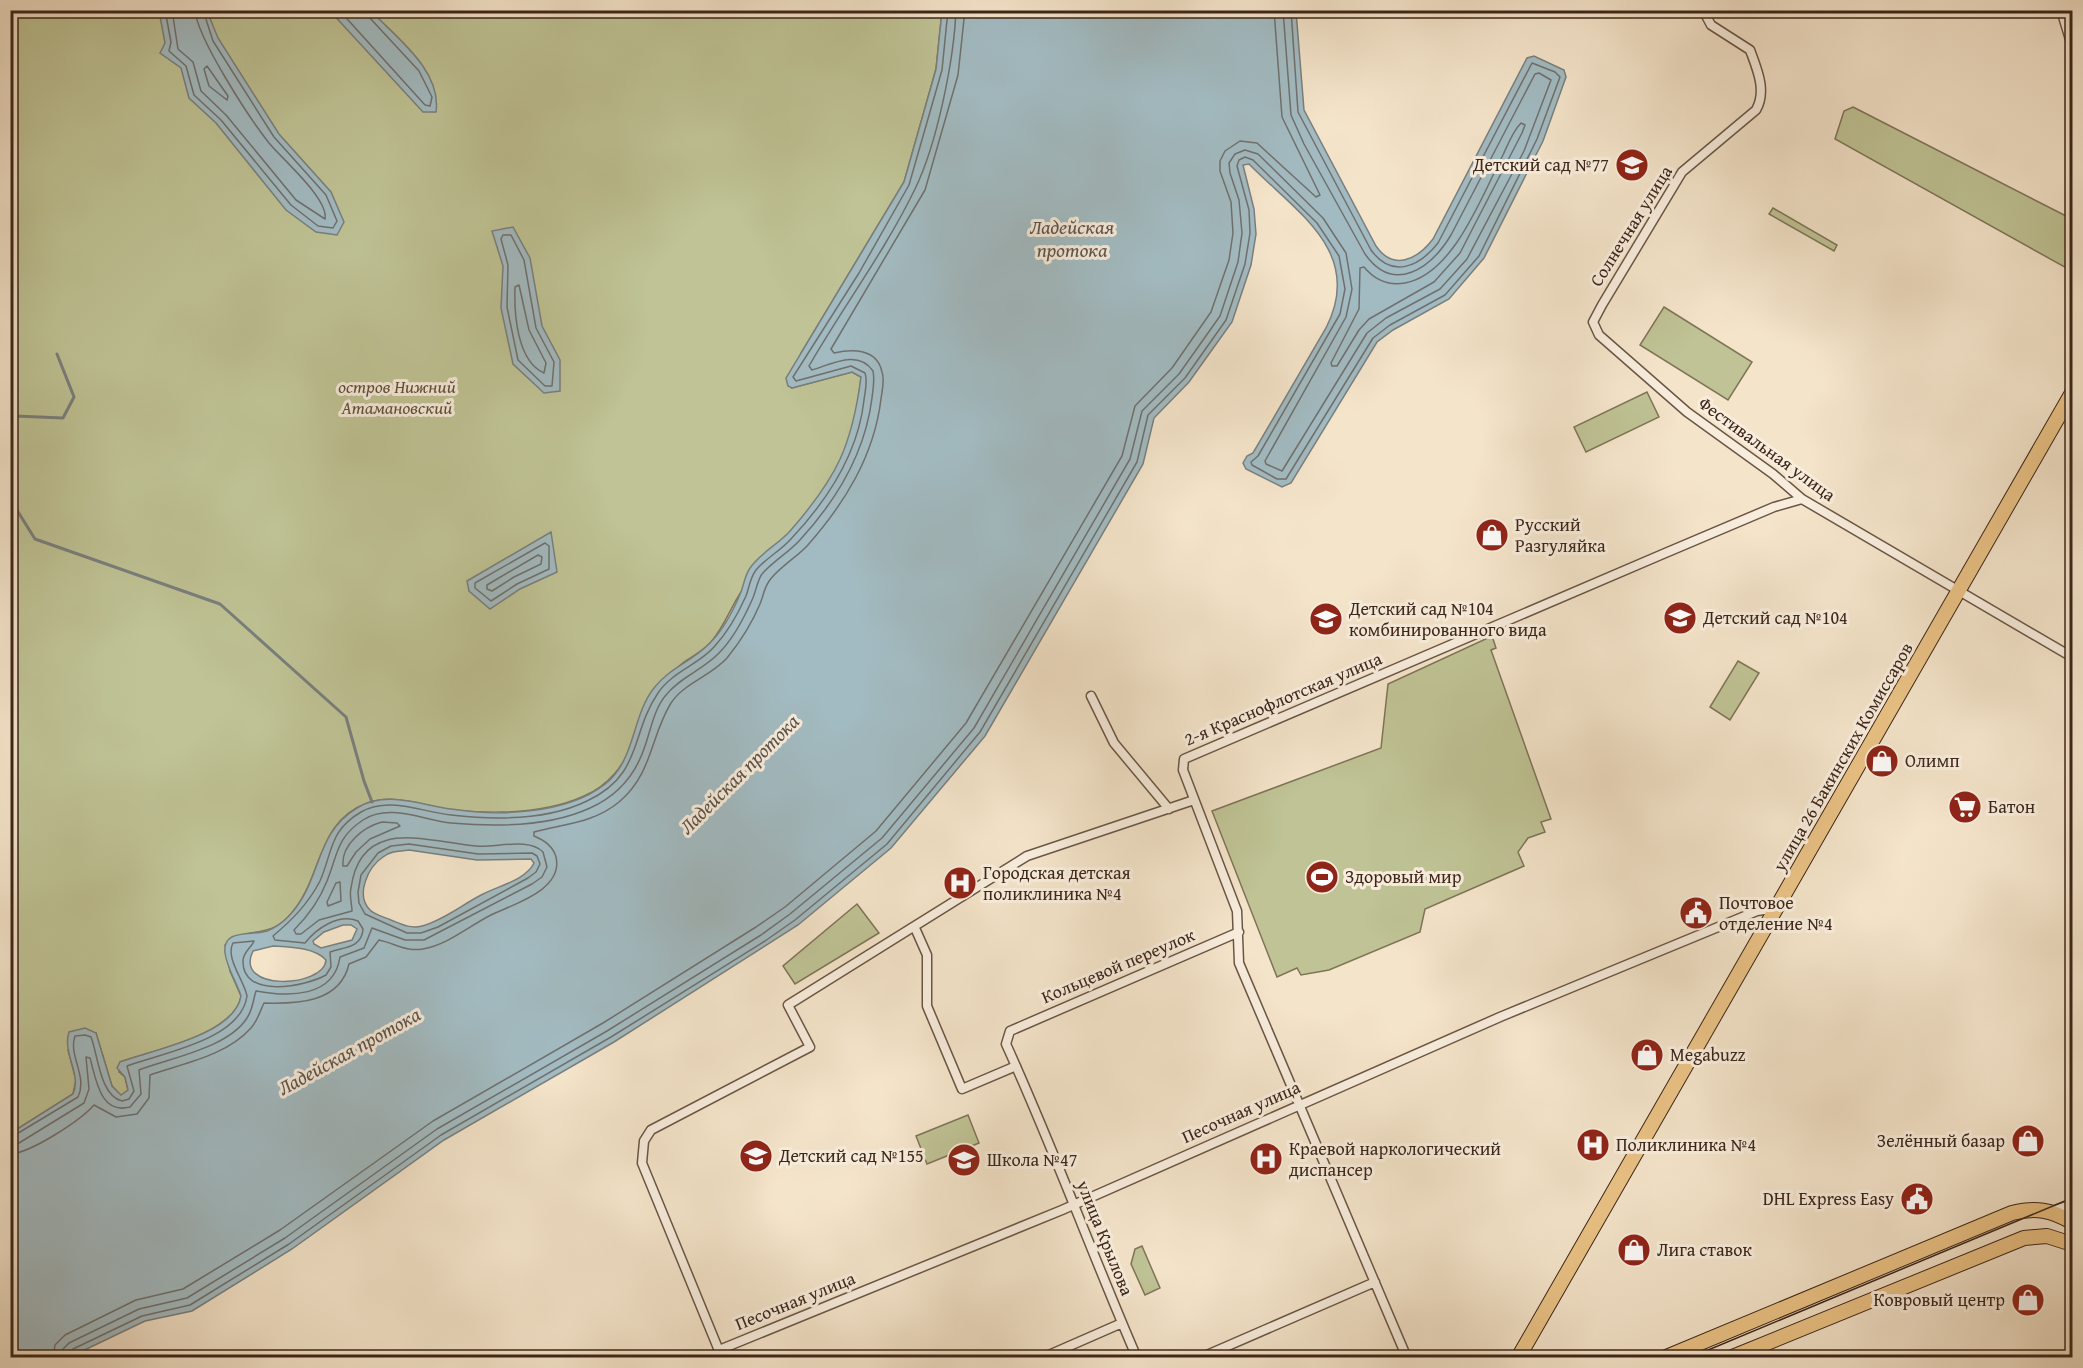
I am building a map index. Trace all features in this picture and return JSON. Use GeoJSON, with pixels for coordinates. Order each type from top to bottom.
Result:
{"type":"FeatureCollection","features":[{"type":"Feature","properties":{"kind":"main road","name":"улица 26 Бакинских Комиссаров"},"geometry":{"type":"LineString","coordinates":[[1518,1358],[2073,393]]}},
{"type":"Feature","properties":{"kind":"main road"},"geometry":{"type":"LineString","coordinates":[[1664,1358],[2012,1213],[2030,1208],[2073,1222]]}},
{"type":"Feature","properties":{"kind":"main road"},"geometry":{"type":"LineString","coordinates":[[1730,1358],[2024,1238],[2047,1236],[2073,1244]]}},
{"type":"Feature","properties":{"kind":"street","name":"Солнечная улица"},"geometry":{"type":"LineString","coordinates":[[1599,335],[1593,322],[1597,313],[1682,172],[1756,110],[1760,102],[1761,87],[1750,50],[1711,25],[1703,10]]}},
{"type":"Feature","properties":{"kind":"street"},"geometry":{"type":"LineString","coordinates":[[2061,10],[2073,46]]}},
{"type":"Feature","properties":{"kind":"street","name":"Фестивальная улица"},"geometry":{"type":"LineString","coordinates":[[1599,335],[1688,412],[1802,499],[2073,657]]}},
{"type":"Feature","properties":{"kind":"street","name":"2-я Краснофлотская улица"},"geometry":{"type":"LineString","coordinates":[[1194,800],[1182,764],[1188,755],[1774,507],[1802,499]]}},
{"type":"Feature","properties":{"kind":"street"},"geometry":{"type":"LineString","coordinates":[[1091,696],[1114,743],[1169,809]]}},
{"type":"Feature","properties":{"kind":"street"},"geometry":{"type":"LineString","coordinates":[[721,1354],[642,1163],[644,1141],[651,1130],[810,1047],[788,1005],[915,928],[1027,856],[1194,800],[1237,911],[1239,963],[1407,1358]]}},
{"type":"Feature","properties":{"kind":"street","name":"Песочная улица"},"geometry":{"type":"LineString","coordinates":[[721,1354],[1074,1205],[1298,1104],[1500,1017],[1757,911],[1778,908]]}},
{"type":"Feature","properties":{"kind":"street"},"geometry":{"type":"LineString","coordinates":[[915,928],[927,955],[927,1006],[962,1089],[1016,1066]]}},
{"type":"Feature","properties":{"kind":"street","name":"Кольцевой переулок"},"geometry":{"type":"LineString","coordinates":[[1010,1031],[1239,932]]}},
{"type":"Feature","properties":{"kind":"street","name":"улица Крылова"},"geometry":{"type":"LineString","coordinates":[[1010,1031],[1006,1044],[1137,1358]]}},
{"type":"Feature","properties":{"kind":"street"},"geometry":{"type":"LineString","coordinates":[[2046,1214],[2073,1204]]}},
{"type":"Feature","properties":{"kind":"street"},"geometry":{"type":"LineString","coordinates":[[1200,1358],[1375,1282]]}},
{"type":"Feature","properties":{"kind":"street"},"geometry":{"type":"LineString","coordinates":[[1042,1358],[1122,1323]]}},
{"type":"Feature","properties":{"kind":"green space","name":"остров Нижний Атамановский"},"geometry":{"type":"Polygon","coordinates":[[[10,11],[942,11],[936,69],[904,182],[801,353],[792,388],[852,372],[861,377],[848,447],[834,475],[810,509],[755,572],[711,642],[674,671],[646,705],[630,750],[614,774],[593,792],[569,802],[536,809],[502,812],[452,810],[388,799],[367,803],[350,812],[337,824],[328,838],[300,902],[288,917],[272,928],[241,935],[225,945],[230,971],[241,996],[235,1009],[224,1021],[209,1031],[190,1039],[120,1062],[119,1072],[125,1077],[128,1090],[121,1096],[112,1086],[96,1033],[68,1050],[76,1080],[73,1094],[11,1133],[10,11]]]}},
{"type":"Feature","properties":{"kind":"green space"},"geometry":{"type":"Polygon","coordinates":[[[1853,107],[2072,219],[2072,265],[2070,270],[1835,139],[1844,111],[1853,107]]]}},
{"type":"Feature","properties":{"kind":"green space"},"geometry":{"type":"Polygon","coordinates":[[[1773,208],[1837,245],[1834,251],[1769,214],[1773,208]]]}},
{"type":"Feature","properties":{"kind":"green space"},"geometry":{"type":"Polygon","coordinates":[[[1664,307],[1752,362],[1728,400],[1640,345],[1664,307]]]}},
{"type":"Feature","properties":{"kind":"green space"},"geometry":{"type":"Polygon","coordinates":[[[1647,392],[1659,417],[1586,452],[1574,427],[1647,392]]]}},
{"type":"Feature","properties":{"kind":"green space"},"geometry":{"type":"Polygon","coordinates":[[[1492,636],[1496,648],[1491,650],[1551,819],[1541,822],[1545,832],[1528,838],[1518,852],[1524,866],[1425,909],[1420,932],[1329,970],[1301,975],[1297,968],[1277,977],[1212,811],[1381,748],[1388,684],[1492,636]]]}},
{"type":"Feature","properties":{"kind":"green space"},"geometry":{"type":"Polygon","coordinates":[[[1738,661],[1759,673],[1730,720],[1710,707],[1738,661]]]}},
{"type":"Feature","properties":{"kind":"green space"},"geometry":{"type":"Polygon","coordinates":[[[857,904],[879,933],[795,984],[783,966],[857,904]]]}},
{"type":"Feature","properties":{"kind":"green space"},"geometry":{"type":"Polygon","coordinates":[[[968,1115],[979,1143],[927,1164],[916,1136],[968,1115]]]}},
{"type":"Feature","properties":{"kind":"green space"},"geometry":{"type":"Polygon","coordinates":[[[1142,1246],[1160,1288],[1145,1295],[1131,1264],[1135,1249],[1142,1246]]]}},
{"type":"Feature","properties":{"kind":"water"},"geometry":{"type":"Polygon","coordinates":[[[159,11],[207,11],[218,38],[279,134],[331,192],[344,222],[337,235],[316,232],[286,210],[216,123],[189,98],[181,68],[160,53],[165,43],[159,11]]]}},
{"type":"Feature","properties":{"kind":"water"},"geometry":{"type":"Polygon","coordinates":[[[330,11],[371,11],[405,44],[425,69],[436,97],[436,112],[423,112],[330,11]]]}},
{"type":"Feature","properties":{"kind":"water","name":"Ладейская протока"},"geometry":{"type":"Polygon","coordinates":[[[942,11],[1296,11],[1304,110],[1376,246],[1383,254],[1397,260],[1412,257],[1433,239],[1527,58],[1534,56],[1564,70],[1566,77],[1543,141],[1484,258],[1449,299],[1393,330],[1377,342],[1291,483],[1282,487],[1246,469],[1243,463],[1247,456],[1253,453],[1326,328],[1336,301],[1337,277],[1331,255],[1320,235],[1249,164],[1243,165],[1254,209],[1256,234],[1251,265],[1232,322],[1189,382],[1154,418],[1143,464],[985,736],[891,848],[798,925],[614,1042],[444,1140],[292,1249],[192,1311],[145,1321],[70,1357],[11,1357],[11,1133],[73,1094],[75,1079],[68,1048],[69,1032],[85,1028],[96,1033],[112,1086],[121,1095],[128,1090],[125,1077],[117,1068],[120,1062],[190,1039],[209,1031],[224,1021],[235,1010],[241,996],[226,959],[225,945],[228,940],[233,936],[267,931],[288,917],[307,888],[325,844],[333,831],[357,808],[368,803],[391,799],[469,811],[530,811],[570,802],[604,785],[622,764],[641,712],[654,688],[667,675],[715,638],[735,605],[750,568],[791,530],[820,493],[840,460],[847,442],[853,423],[861,377],[852,372],[792,388],[788,386],[786,378],[904,182],[936,69],[942,11]],[[409,850],[386,855],[373,867],[365,882],[364,897],[366,904],[374,913],[414,927],[438,920],[483,894],[518,878],[525,874],[534,863],[531,859],[477,860],[409,850]],[[343,925],[324,932],[313,941],[321,948],[352,940],[357,929],[351,925],[343,925]],[[273,946],[253,951],[250,964],[256,974],[267,979],[281,981],[311,976],[321,969],[326,960],[315,952],[294,947],[273,946]]]}},
{"type":"Feature","properties":{"kind":"water"},"geometry":{"type":"Polygon","coordinates":[[[513,227],[530,258],[542,326],[560,360],[560,391],[544,393],[513,364],[501,308],[503,266],[492,231],[513,227]]]}},
{"type":"Feature","properties":{"kind":"water"},"geometry":{"type":"Polygon","coordinates":[[[551,532],[557,572],[520,589],[490,609],[469,591],[467,581],[551,532]]]}},
{"type":"Feature","properties":{"kind":"waterway"},"geometry":{"type":"LineString","coordinates":[[10,418],[15,416],[63,418],[74,397],[57,354]]}},
{"type":"Feature","properties":{"kind":"waterway"},"geometry":{"type":"LineString","coordinates":[[10,499],[35,539],[220,604],[346,717],[372,802]]}},
{"type":"Feature","properties":{"kind":"tram line"},"geometry":{"type":"LineString","coordinates":[[2072,1049],[2069,1065],[2072,1076]]}},
{"type":"Feature","properties":{"kind":"tram line"},"geometry":{"type":"LineString","coordinates":[[1689,1358],[2072,1198]]}},
{"type":"Feature","properties":{"kind":"place","name":"Детский сад №77"},"geometry":{"type":"Point","coordinates":[1632,165]}},
{"type":"Feature","properties":{"kind":"place","name":"Русский Разгуляйка"},"geometry":{"type":"Point","coordinates":[1492,535]}},
{"type":"Feature","properties":{"kind":"place","name":"Детский сад №104"},"geometry":{"type":"Point","coordinates":[1680,618]}},
{"type":"Feature","properties":{"kind":"place","name":"Детский сад №104 комбинированного вида"},"geometry":{"type":"Point","coordinates":[1326,619]}},
{"type":"Feature","properties":{"kind":"place","name":"Олимп"},"geometry":{"type":"Point","coordinates":[1882,761]}},
{"type":"Feature","properties":{"kind":"place","name":"Батон"},"geometry":{"type":"Point","coordinates":[1965,807]}},
{"type":"Feature","properties":{"kind":"place","name":"Здоровый мир"},"geometry":{"type":"Point","coordinates":[1322,877]}},
{"type":"Feature","properties":{"kind":"place","name":"Городская детская поликлиника №4"},"geometry":{"type":"Point","coordinates":[960,883]}},
{"type":"Feature","properties":{"kind":"place","name":"Почтовое отделение №4"},"geometry":{"type":"Point","coordinates":[1696,913]}},
{"type":"Feature","properties":{"kind":"place","name":"Megabuzz"},"geometry":{"type":"Point","coordinates":[1647,1055]}},
{"type":"Feature","properties":{"kind":"place","name":"Зелённый базар"},"geometry":{"type":"Point","coordinates":[2028,1141]}},
{"type":"Feature","properties":{"kind":"place","name":"Поликлиника №4"},"geometry":{"type":"Point","coordinates":[1593,1145]}},
{"type":"Feature","properties":{"kind":"place","name":"Детский сад №155"},"geometry":{"type":"Point","coordinates":[756,1156]}},
{"type":"Feature","properties":{"kind":"place","name":"Краевой наркологический диспансер"},"geometry":{"type":"Point","coordinates":[1266,1159]}},
{"type":"Feature","properties":{"kind":"place","name":"Школа №47"},"geometry":{"type":"Point","coordinates":[964,1160]}},
{"type":"Feature","properties":{"kind":"place","name":"DHL Express Easy"},"geometry":{"type":"Point","coordinates":[1917,1199]}},
{"type":"Feature","properties":{"kind":"place","name":"Лига ставок"},"geometry":{"type":"Point","coordinates":[1634,1250]}},
{"type":"Feature","properties":{"kind":"place","name":"Ковровый центр"},"geometry":{"type":"Point","coordinates":[2028,1300]}}]}
